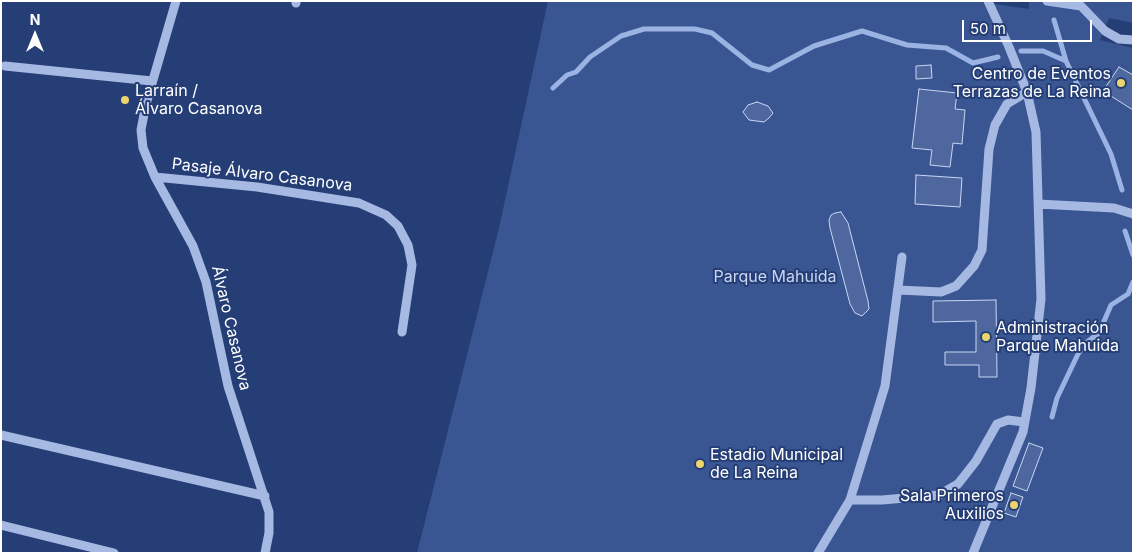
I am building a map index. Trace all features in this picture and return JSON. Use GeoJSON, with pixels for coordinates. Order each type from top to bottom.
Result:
{"type":"FeatureCollection","features":[{"type":"Feature","properties":{"kind":"street","name":"Álvaro Casanova"},"geometry":{"type":"LineString","coordinates":[[176,1],[152,81],[141,130],[143,148],[155,176],[193,246],[200,263],[211,301],[228,386],[265,496],[270,523],[265,553]]}},
{"type":"Feature","properties":{"kind":"street"},"geometry":{"type":"LineString","coordinates":[[973,553],[1023,432],[1031,388],[1041,299],[1036,132],[1027,92],[988,1]]}},
{"type":"Feature","properties":{"kind":"street"},"geometry":{"type":"LineString","coordinates":[[1047,1],[1081,6],[1105,31],[1119,39],[1133,40]]}},
{"type":"Feature","properties":{"kind":"street"},"geometry":{"type":"LineString","coordinates":[[4,66],[152,81]]}},
{"type":"Feature","properties":{"kind":"street"},"geometry":{"type":"LineString","coordinates":[[898,290],[941,292],[956,286],[974,266],[982,250],[989,149],[995,125],[1007,104],[1027,92]]}},
{"type":"Feature","properties":{"kind":"street","name":"Pasaje Álvaro Casanova"},"geometry":{"type":"LineString","coordinates":[[155,176],[257,187],[359,203],[386,215],[398,226],[408,246],[412,265],[402,332]]}},
{"type":"Feature","properties":{"kind":"street"},"geometry":{"type":"LineString","coordinates":[[1038,204],[1114,208],[1133,214]]}},
{"type":"Feature","properties":{"kind":"street"},"geometry":{"type":"LineString","coordinates":[[818,553],[850,500],[885,386],[902,257]]}},
{"type":"Feature","properties":{"kind":"street"},"geometry":{"type":"LineString","coordinates":[[850,500],[882,500],[939,495],[958,484],[976,462],[997,424],[1008,420],[1024,422]]}},
{"type":"Feature","properties":{"kind":"street"},"geometry":{"type":"LineString","coordinates":[[1,435],[265,496]]}},
{"type":"Feature","properties":{"kind":"street"},"geometry":{"type":"LineString","coordinates":[[1,525],[114,553]]}},
{"type":"Feature","properties":{"kind":"green space","name":"Parque Mahuida"},"geometry":{"type":"Polygon","coordinates":[[[548,1],[974,1],[1029,9],[1029,1],[1133,1],[1133,23],[1109,18],[1100,40],[1133,48],[1133,553],[417,553],[499,228],[548,1]]]}},
{"type":"Feature","properties":{"kind":"building"},"geometry":{"type":"Polygon","coordinates":[[[931,65],[932,78],[916,79],[916,66],[931,65]]]}},
{"type":"Feature","properties":{"kind":"building","name":"Centro de Eventos Terrazas de La Reina"},"geometry":{"type":"Polygon","coordinates":[[[1119,67],[1133,75],[1133,110],[1103,91],[1119,67]]]}},
{"type":"Feature","properties":{"kind":"building"},"geometry":{"type":"Polygon","coordinates":[[[919,89],[957,93],[955,109],[965,110],[962,144],[953,143],[950,167],[930,165],[932,150],[912,148],[919,89]]]}},
{"type":"Feature","properties":{"kind":"building"},"geometry":{"type":"Polygon","coordinates":[[[757,102],[768,106],[773,113],[764,122],[749,120],[743,112],[748,105],[757,102]]]}},
{"type":"Feature","properties":{"kind":"building"},"geometry":{"type":"Polygon","coordinates":[[[916,175],[962,178],[960,207],[915,204],[916,175]]]}},
{"type":"Feature","properties":{"kind":"building"},"geometry":{"type":"Polygon","coordinates":[[[841,212],[848,223],[868,301],[869,309],[862,316],[855,313],[850,304],[830,228],[829,220],[831,215],[841,212]]]}},
{"type":"Feature","properties":{"kind":"building","name":"Administración Parque Mahuida"},"geometry":{"type":"Polygon","coordinates":[[[996,300],[997,377],[979,377],[979,365],[945,365],[945,352],[976,352],[976,321],[933,322],[933,301],[996,300]]]}},
{"type":"Feature","properties":{"kind":"building"},"geometry":{"type":"Polygon","coordinates":[[[1029,443],[1043,448],[1027,491],[1013,486],[1029,443]]]}},
{"type":"Feature","properties":{"kind":"building","name":"Sala Primeros Auxilios"},"geometry":{"type":"Polygon","coordinates":[[[1011,493],[1023,497],[1016,517],[1004,513],[1011,493]]]}},
{"type":"Feature","properties":{"kind":"waterway"},"geometry":{"type":"LineString","coordinates":[[1054,20],[1066,61],[1111,154],[1122,190]]}},
{"type":"Feature","properties":{"kind":"waterway"},"geometry":{"type":"LineString","coordinates":[[553,88],[567,75],[576,72],[590,57],[621,36],[644,29],[695,29],[712,33],[752,65],[769,70],[814,46],[862,31],[907,45],[946,48],[973,63],[998,57]]}},
{"type":"Feature","properties":{"kind":"waterway"},"geometry":{"type":"LineString","coordinates":[[1021,51],[1043,51],[1066,61]]}},
{"type":"Feature","properties":{"kind":"waterway"},"geometry":{"type":"LineString","coordinates":[[1125,231],[1133,255]]}},
{"type":"Feature","properties":{"kind":"waterway"},"geometry":{"type":"LineString","coordinates":[[1052,417],[1057,398],[1078,354],[1087,342],[1099,333],[1111,305],[1128,294],[1133,282]]}},
{"type":"Feature","properties":{"kind":"place","name":"Centro de Eventos Terrazas de La Reina"},"geometry":{"type":"Point","coordinates":[1121,83]}},
{"type":"Feature","properties":{"kind":"place","name":"Larraín / Álvaro Casanova"},"geometry":{"type":"Point","coordinates":[125,100]}},
{"type":"Feature","properties":{"kind":"place","name":"Administración Parque Mahuida"},"geometry":{"type":"Point","coordinates":[986,337]}},
{"type":"Feature","properties":{"kind":"place","name":"Estadio Municipal de La Reina"},"geometry":{"type":"Point","coordinates":[700,464]}},
{"type":"Feature","properties":{"kind":"place","name":"Sala Primeros Auxilios"},"geometry":{"type":"Point","coordinates":[1014,505]}}]}
